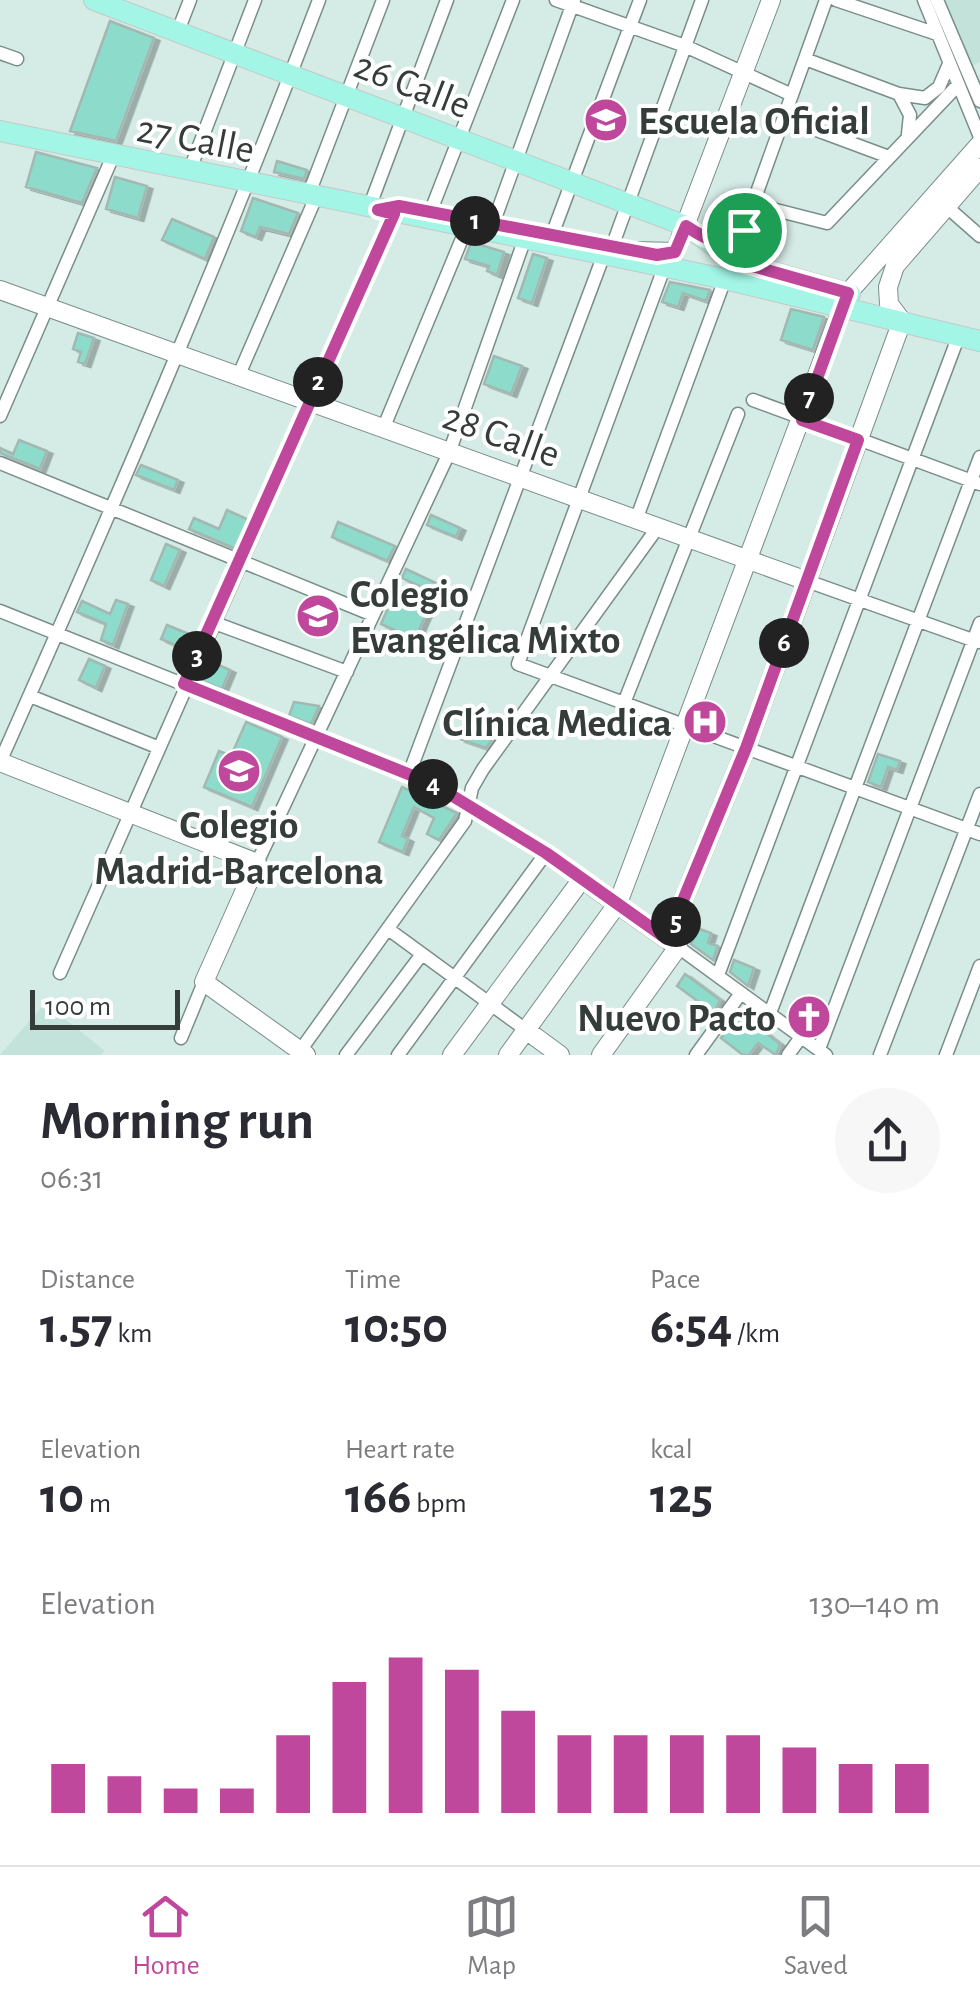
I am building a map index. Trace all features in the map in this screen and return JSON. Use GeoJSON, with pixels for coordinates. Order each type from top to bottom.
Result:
{"type":"FeatureCollection","features":[{"type":"Feature","properties":{"kind":"main road","name":"26 Calle"},"geometry":{"type":"LineString","coordinates":[[94,0],[686,226],[704,238]]}},
{"type":"Feature","properties":{"kind":"main road","name":"27 Calle"},"geometry":{"type":"LineString","coordinates":[[0,131],[466,229],[731,270],[895,312],[980,328]]}},
{"type":"Feature","properties":{"kind":"main road","name":"27 Calle"},"geometry":{"type":"LineString","coordinates":[[704,238],[731,270]]}},
{"type":"Feature","properties":{"kind":"main road","name":"27 Calle"},"geometry":{"type":"LineString","coordinates":[[895,312],[980,341]]}},
{"type":"Feature","properties":{"kind":"street"},"geometry":{"type":"LineString","coordinates":[[178,31],[190,0]]}},
{"type":"Feature","properties":{"kind":"street"},"geometry":{"type":"LineString","coordinates":[[189,172],[255,0]]}},
{"type":"Feature","properties":{"kind":"street"},"geometry":{"type":"LineString","coordinates":[[257,863],[0,762],[180,356],[319,0]]}},
{"type":"Feature","properties":{"kind":"street"},"geometry":{"type":"LineString","coordinates":[[238,377],[312,197],[383,0]]}},
{"type":"Feature","properties":{"kind":"street"},"geometry":{"type":"LineString","coordinates":[[60,972],[309,402],[381,211],[403,117],[448,0]]}},
{"type":"Feature","properties":{"kind":"street"},"geometry":{"type":"LineString","coordinates":[[430,212],[512,0]]}},
{"type":"Feature","properties":{"kind":"street"},"geometry":{"type":"LineString","coordinates":[[556,0],[685,46],[792,95]]}},
{"type":"Feature","properties":{"kind":"street"},"geometry":{"type":"LineString","coordinates":[[552,235],[640,0]]}},
{"type":"Feature","properties":{"kind":"street"},"geometry":{"type":"LineString","coordinates":[[409,774],[702,0]]}},
{"type":"Feature","properties":{"kind":"street"},"geometry":{"type":"LineString","coordinates":[[771,0],[518,664],[973,832]]}},
{"type":"Feature","properties":{"kind":"street"},"geometry":{"type":"LineString","coordinates":[[636,520],[731,270],[826,0]]}},
{"type":"Feature","properties":{"kind":"street"},"geometry":{"type":"LineString","coordinates":[[836,0],[937,34]]}},
{"type":"Feature","properties":{"kind":"street"},"geometry":{"type":"LineString","coordinates":[[924,0],[937,34],[980,101]]}},
{"type":"Feature","properties":{"kind":"street"},"geometry":{"type":"LineString","coordinates":[[508,1055],[616,906],[846,300],[980,140],[937,0]]}},
{"type":"Feature","properties":{"kind":"street"},"geometry":{"type":"LineString","coordinates":[[493,224],[573,3]]}},
{"type":"Feature","properties":{"kind":"street"},"geometry":{"type":"LineString","coordinates":[[0,53],[17,59]]}},
{"type":"Feature","properties":{"kind":"street"},"geometry":{"type":"LineString","coordinates":[[805,60],[899,94],[924,98],[962,72]]}},
{"type":"Feature","properties":{"kind":"street"},"geometry":{"type":"LineString","coordinates":[[752,204],[827,223],[908,137],[962,72]]}},
{"type":"Feature","properties":{"kind":"street"},"geometry":{"type":"LineString","coordinates":[[899,94],[910,115],[908,137]]}},
{"type":"Feature","properties":{"kind":"street"},"geometry":{"type":"LineString","coordinates":[[784,118],[889,157]]}},
{"type":"Feature","properties":{"kind":"street"},"geometry":{"type":"LineString","coordinates":[[0,416],[113,156]]}},
{"type":"Feature","properties":{"kind":"street"},"geometry":{"type":"LineString","coordinates":[[601,1055],[672,943],[746,748],[858,440],[895,312],[891,272],[980,168]]}},
{"type":"Feature","properties":{"kind":"street","name":"27 Calle"},"geometry":{"type":"LineString","coordinates":[[381,211],[399,206],[552,235],[607,252]]}},
{"type":"Feature","properties":{"kind":"street"},"geometry":{"type":"LineString","coordinates":[[947,206],[980,236]]}},
{"type":"Feature","properties":{"kind":"street"},"geometry":{"type":"LineString","coordinates":[[383,429],[466,229]]}},
{"type":"Feature","properties":{"kind":"street"},"geometry":{"type":"LineString","coordinates":[[704,238],[728,243],[744,230]]}},
{"type":"Feature","properties":{"kind":"street"},"geometry":{"type":"LineString","coordinates":[[181,1038],[257,863],[449,453],[524,240]]}},
{"type":"Feature","properties":{"kind":"street","name":"28 Calle"},"geometry":{"type":"LineString","coordinates":[[0,290],[976,642]]}},
{"type":"Feature","properties":{"kind":"street"},"geometry":{"type":"LineString","coordinates":[[718,976],[959,335]]}},
{"type":"Feature","properties":{"kind":"street"},"geometry":{"type":"LineString","coordinates":[[753,400],[976,483]]}},
{"type":"Feature","properties":{"kind":"street"},"geometry":{"type":"LineString","coordinates":[[624,702],[738,414]]}},
{"type":"Feature","properties":{"kind":"street"},"geometry":{"type":"LineString","coordinates":[[770,1014],[918,620],[976,483],[980,457]]}},
{"type":"Feature","properties":{"kind":"street"},"geometry":{"type":"LineString","coordinates":[[0,463],[373,615]]}},
{"type":"Feature","properties":{"kind":"street"},"geometry":{"type":"LineString","coordinates":[[204,982],[300,1054],[465,821],[476,780],[658,527]]}},
{"type":"Feature","properties":{"kind":"street"},"geometry":{"type":"LineString","coordinates":[[0,611],[409,774],[470,804],[582,878],[822,1052],[910,808],[976,642],[980,622]]}},
{"type":"Feature","properties":{"kind":"street"},"geometry":{"type":"LineString","coordinates":[[212,622],[346,672]]}},
{"type":"Feature","properties":{"kind":"street"},"geometry":{"type":"LineString","coordinates":[[30,696],[157,747]]}},
{"type":"Feature","properties":{"kind":"street"},"geometry":{"type":"LineString","coordinates":[[880,1055],[973,832],[980,794]]}},
{"type":"Feature","properties":{"kind":"street"},"geometry":{"type":"LineString","coordinates":[[398,1055],[546,853]]}},
{"type":"Feature","properties":{"kind":"street"},"geometry":{"type":"LineString","coordinates":[[452,1055],[582,878]]}},
{"type":"Feature","properties":{"kind":"street"},"geometry":{"type":"LineString","coordinates":[[388,929],[560,1055]]}},
{"type":"Feature","properties":{"kind":"street"},"geometry":{"type":"LineString","coordinates":[[346,1055],[422,954]]}},
{"type":"Feature","properties":{"kind":"street"},"geometry":{"type":"LineString","coordinates":[[946,1055],[980,966]]}},
{"type":"Feature","properties":{"kind":"street"},"geometry":{"type":"LineString","coordinates":[[696,1055],[741,992]]}},
{"type":"Feature","properties":{"kind":"street"},"geometry":{"type":"LineString","coordinates":[[788,1055],[801,1036]]}},
{"type":"Feature","properties":{"kind":"shaded area"},"geometry":{"type":"Polygon","coordinates":[[[943,0],[980,0],[980,62],[968,68],[943,0]]]}},
{"type":"Feature","properties":{"kind":"shaded area"},"geometry":{"type":"Polygon","coordinates":[[[45,1003],[105,1051],[101,1055],[0,1055],[45,1003]]]}},
{"type":"Feature","properties":{"kind":"building"},"geometry":{"type":"Polygon","coordinates":[[[110,21],[154,38],[116,141],[70,131],[110,21]]]}},
{"type":"Feature","properties":{"kind":"building"},"geometry":{"type":"Polygon","coordinates":[[[36,152],[97,168],[82,203],[26,187],[36,152]]]}},
{"type":"Feature","properties":{"kind":"building"},"geometry":{"type":"Polygon","coordinates":[[[277,161],[307,170],[304,179],[274,172],[277,161]]]}},
{"type":"Feature","properties":{"kind":"building"},"geometry":{"type":"Polygon","coordinates":[[[115,177],[147,186],[138,218],[106,209],[115,177]]]}},
{"type":"Feature","properties":{"kind":"building"},"geometry":{"type":"Polygon","coordinates":[[[253,198],[298,213],[289,234],[260,227],[256,237],[241,231],[253,198]]]}},
{"type":"Feature","properties":{"kind":"building"},"geometry":{"type":"Polygon","coordinates":[[[172,219],[214,237],[205,259],[162,240],[172,219]]]}},
{"type":"Feature","properties":{"kind":"building"},"geometry":{"type":"Polygon","coordinates":[[[471,242],[504,252],[497,275],[487,271],[489,266],[465,259],[471,242]]]}},
{"type":"Feature","properties":{"kind":"building"},"geometry":{"type":"Polygon","coordinates":[[[533,254],[547,258],[532,303],[518,298],[533,254]]]}},
{"type":"Feature","properties":{"kind":"building"},"geometry":{"type":"Polygon","coordinates":[[[670,282],[710,290],[706,301],[683,293],[678,307],[662,302],[670,282]]]}},
{"type":"Feature","properties":{"kind":"building"},"geometry":{"type":"Polygon","coordinates":[[[791,309],[824,317],[813,350],[781,340],[791,309]]]}},
{"type":"Feature","properties":{"kind":"building"},"geometry":{"type":"Polygon","coordinates":[[[78,333],[94,338],[85,364],[78,362],[81,352],[73,349],[78,333]]]}},
{"type":"Feature","properties":{"kind":"building"},"geometry":{"type":"Polygon","coordinates":[[[494,356],[522,366],[511,394],[484,384],[494,356]]]}},
{"type":"Feature","properties":{"kind":"building"},"geometry":{"type":"Polygon","coordinates":[[[19,440],[47,451],[40,469],[0,453],[0,448],[13,454],[19,440]]]}},
{"type":"Feature","properties":{"kind":"building"},"geometry":{"type":"Polygon","coordinates":[[[141,465],[178,480],[174,490],[136,475],[141,465]]]}},
{"type":"Feature","properties":{"kind":"building"},"geometry":{"type":"Polygon","coordinates":[[[227,510],[249,520],[236,549],[189,529],[194,518],[219,529],[227,510]]]}},
{"type":"Feature","properties":{"kind":"building"},"geometry":{"type":"Polygon","coordinates":[[[431,515],[460,528],[456,537],[427,525],[431,515]]]}},
{"type":"Feature","properties":{"kind":"building"},"geometry":{"type":"Polygon","coordinates":[[[338,522],[395,546],[387,561],[332,537],[338,522]]]}},
{"type":"Feature","properties":{"kind":"building"},"geometry":{"type":"Polygon","coordinates":[[[166,544],[180,550],[164,586],[151,580],[166,544]]]}},
{"type":"Feature","properties":{"kind":"building"},"geometry":{"type":"Polygon","coordinates":[[[406,569],[436,583],[432,592],[402,578],[406,569]]]}},
{"type":"Feature","properties":{"kind":"building"},"geometry":{"type":"Polygon","coordinates":[[[395,592],[430,605],[415,639],[381,624],[395,592]]]}},
{"type":"Feature","properties":{"kind":"building"},"geometry":{"type":"Polygon","coordinates":[[[116,600],[128,604],[113,645],[101,640],[106,624],[77,612],[82,601],[110,614],[116,600]]]}},
{"type":"Feature","properties":{"kind":"building"},"geometry":{"type":"Polygon","coordinates":[[[167,625],[196,637],[190,651],[161,639],[167,625]]]}},
{"type":"Feature","properties":{"kind":"building"},"geometry":{"type":"Polygon","coordinates":[[[89,659],[105,666],[96,688],[79,680],[89,659]]]}},
{"type":"Feature","properties":{"kind":"building"},"geometry":{"type":"Polygon","coordinates":[[[209,661],[230,670],[222,689],[200,680],[209,661]]]}},
{"type":"Feature","properties":{"kind":"building"},"geometry":{"type":"Polygon","coordinates":[[[294,702],[319,706],[311,724],[289,716],[294,702]]]}},
{"type":"Feature","properties":{"kind":"building"},"geometry":{"type":"Polygon","coordinates":[[[478,715],[503,724],[486,748],[460,739],[464,726],[472,728],[478,715]]]}},
{"type":"Feature","properties":{"kind":"building","name":"Colegio Madrid-Barcelona"},"geometry":{"type":"Polygon","coordinates":[[[246,722],[282,737],[252,807],[204,787],[219,751],[231,756],[246,722]]]}},
{"type":"Feature","properties":{"kind":"building"},"geometry":{"type":"Polygon","coordinates":[[[878,754],[900,761],[897,770],[888,767],[881,787],[868,782],[878,754]]]}},
{"type":"Feature","properties":{"kind":"building"},"geometry":{"type":"Polygon","coordinates":[[[402,787],[457,813],[439,840],[427,834],[434,818],[414,807],[402,836],[408,839],[403,852],[379,842],[402,787]]]}},
{"type":"Feature","properties":{"kind":"building"},"geometry":{"type":"Polygon","coordinates":[[[697,928],[711,933],[708,943],[718,946],[713,960],[691,944],[697,928]]]}},
{"type":"Feature","properties":{"kind":"building"},"geometry":{"type":"Polygon","coordinates":[[[734,960],[754,968],[748,986],[730,972],[734,960]]]}},
{"type":"Feature","properties":{"kind":"building"},"geometry":{"type":"Polygon","coordinates":[[[685,974],[720,1000],[714,1013],[677,986],[685,974]]]}},
{"type":"Feature","properties":{"kind":"building","name":"Nuevo Pacto"},"geometry":{"type":"Polygon","coordinates":[[[805,1002],[823,1009],[813,1033],[797,1022],[805,1002]]]}},
{"type":"Feature","properties":{"kind":"building"},"geometry":{"type":"Polygon","coordinates":[[[739,1012],[780,1044],[776,1055],[758,1043],[749,1055],[743,1055],[721,1038],[739,1012]]]}},
{"type":"Feature","properties":{"kind":"place","name":"Escuela Oficial"},"geometry":{"type":"Point","coordinates":[606,120]}},
{"type":"Feature","properties":{"kind":"place","name":"Colegio Evangélica Mixto"},"geometry":{"type":"Point","coordinates":[318,616]}},
{"type":"Feature","properties":{"kind":"place","name":"Clínica Medica"},"geometry":{"type":"Point","coordinates":[705,722]}},
{"type":"Feature","properties":{"kind":"place","name":"Colegio Madrid-Barcelona"},"geometry":{"type":"Point","coordinates":[239,771]}},
{"type":"Feature","properties":{"kind":"place","name":"Nuevo Pacto"},"geometry":{"type":"Point","coordinates":[809,1017]}},
{"type":"Feature","properties":{"kind":"route"},"geometry":{"type":"LineString","coordinates":[[399,206],[657,255],[675,252],[686,226],[704,238],[728,243],[744,230],[735,255],[738,262],[848,293],[802,420],[858,440],[746,748],[667,939],[546,853],[433,784],[184,684],[394,214],[378,210],[399,206]]}}]}
